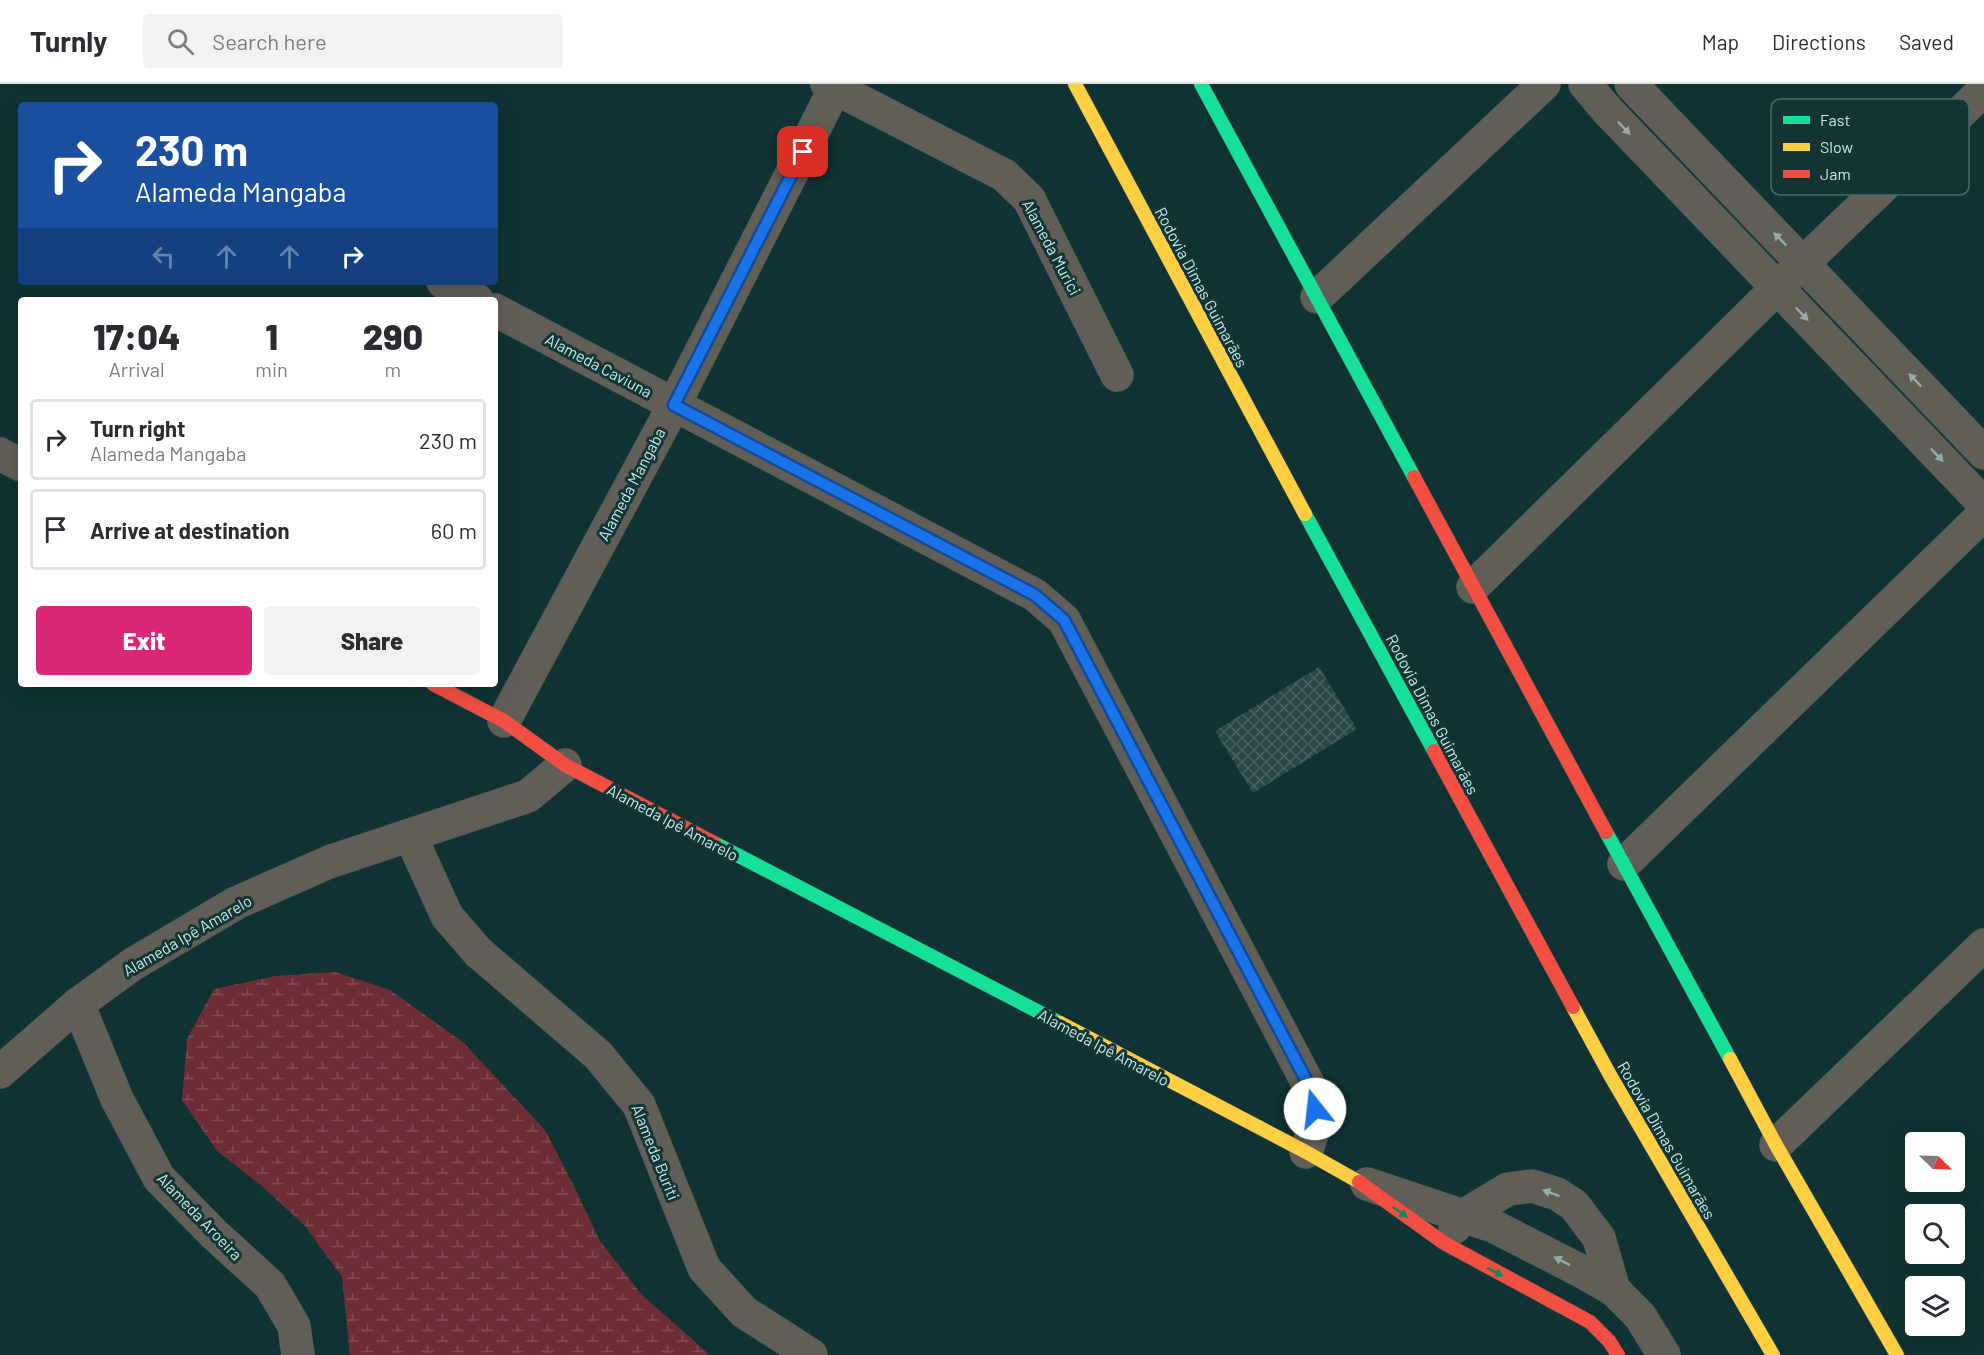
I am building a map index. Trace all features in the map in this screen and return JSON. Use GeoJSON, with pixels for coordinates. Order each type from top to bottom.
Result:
{"type":"FeatureCollection","features":[{"type":"Feature","properties":{"kind":"street","name":"Rodovia Dimas Guimarães"},"geometry":{"type":"LineString","coordinates":[[1075,84],[1610,1075],[1773,1355]]}},
{"type":"Feature","properties":{"kind":"street"},"geometry":{"type":"LineString","coordinates":[[1201,84],[1776,1145],[1897,1355]]}},
{"type":"Feature","properties":{"kind":"street"},"geometry":{"type":"LineString","coordinates":[[1317,297],[1544,84]]}},
{"type":"Feature","properties":{"kind":"street"},"geometry":{"type":"LineString","coordinates":[[1586,84],[1605,109],[1984,504]]}},
{"type":"Feature","properties":{"kind":"street"},"geometry":{"type":"LineString","coordinates":[[1631,84],[1984,453]]}},
{"type":"Feature","properties":{"kind":"street","name":"Alameda Murici"},"geometry":{"type":"LineString","coordinates":[[833,86],[1004,175],[1029,199],[1117,375]]}},
{"type":"Feature","properties":{"kind":"street","name":"Alameda Mangaba"},"geometry":{"type":"LineString","coordinates":[[504,721],[674,405],[833,86]]}},
{"type":"Feature","properties":{"kind":"street"},"geometry":{"type":"LineString","coordinates":[[1969,104],[1984,90]]}},
{"type":"Feature","properties":{"kind":"street"},"geometry":{"type":"LineString","coordinates":[[1473,587],[1777,288],[1875,195]]}},
{"type":"Feature","properties":{"kind":"street"},"geometry":{"type":"LineString","coordinates":[[449,285],[471,297]]}},
{"type":"Feature","properties":{"kind":"street","name":"Alameda Caviuna"},"geometry":{"type":"LineString","coordinates":[[498,312],[1035,595],[1064,620],[1314,1095],[1316,1123],[1306,1152]]}},
{"type":"Feature","properties":{"kind":"street"},"geometry":{"type":"LineString","coordinates":[[0,454],[18,463]]}},
{"type":"Feature","properties":{"kind":"street"},"geometry":{"type":"LineString","coordinates":[[1624,864],[1984,514]]}},
{"type":"Feature","properties":{"kind":"street"},"geometry":{"type":"LineString","coordinates":[[439,687],[504,721],[565,765]]}},
{"type":"Feature","properties":{"kind":"street","name":"Alameda Ipê Amarelo"},"geometry":{"type":"LineString","coordinates":[[0,1072],[78,1004],[133,964],[236,903],[329,862],[528,796],[565,765],[1306,1152],[1357,1181],[1444,1243],[1590,1322],[1609,1341],[1618,1355]]}},
{"type":"Feature","properties":{"kind":"street","name":"Alameda Buriti"},"geometry":{"type":"LineString","coordinates":[[410,835],[447,916],[478,952],[598,1055],[639,1105],[704,1268],[744,1312],[811,1355]]}},
{"type":"Feature","properties":{"kind":"street"},"geometry":{"type":"LineString","coordinates":[[1776,1145],[1984,945]]}},
{"type":"Feature","properties":{"kind":"street","name":"Alameda Aroeira"},"geometry":{"type":"LineString","coordinates":[[78,1004],[117,1099],[159,1178],[214,1234],[270,1285],[294,1326],[298,1355]]}},
{"type":"Feature","properties":{"kind":"street","name":"Alameda Ipê Amarelo"},"geometry":{"type":"LineString","coordinates":[[1357,1181],[1493,1226],[1614,1290],[1640,1316],[1664,1355]]}},
{"type":"Feature","properties":{"kind":"street"},"geometry":{"type":"LineString","coordinates":[[1444,1243],[1463,1216],[1508,1189],[1532,1186],[1557,1194],[1574,1205],[1599,1238],[1614,1290]]}},
{"type":"Feature","properties":{"kind":"green space"},"geometry":{"type":"Polygon","coordinates":[[[335,972],[390,990],[464,1043],[545,1130],[600,1241],[642,1295],[710,1355],[350,1355],[342,1277],[305,1226],[263,1187],[217,1151],[182,1100],[187,1039],[214,989],[275,976],[335,972]]]}},
{"type":"Feature","properties":{"kind":"building"},"geometry":{"type":"Polygon","coordinates":[[[1319,667],[1357,729],[1253,793],[1215,731],[1319,667]]]}},
{"type":"Feature","properties":{"kind":"traffic: fast"},"geometry":{"type":"LineString","coordinates":[[1201,84],[1414,477]]}},
{"type":"Feature","properties":{"kind":"traffic: fast"},"geometry":{"type":"LineString","coordinates":[[1305,514],[1434,751]]}},
{"type":"Feature","properties":{"kind":"traffic: fast"},"geometry":{"type":"LineString","coordinates":[[1606,832],[1730,1059]]}},
{"type":"Feature","properties":{"kind":"traffic: fast"},"geometry":{"type":"LineString","coordinates":[[714,843],[1060,1023]]}},
{"type":"Feature","properties":{"kind":"traffic: slow"},"geometry":{"type":"LineString","coordinates":[[1075,84],[1305,514]]}},
{"type":"Feature","properties":{"kind":"traffic: slow"},"geometry":{"type":"LineString","coordinates":[[1573,1007],[1610,1075],[1773,1355]]}},
{"type":"Feature","properties":{"kind":"traffic: slow"},"geometry":{"type":"LineString","coordinates":[[1060,1023],[1359,1182]]}},
{"type":"Feature","properties":{"kind":"traffic: slow"},"geometry":{"type":"LineString","coordinates":[[1730,1059],[1776,1145],[1897,1355]]}},
{"type":"Feature","properties":{"kind":"traffic: jam"},"geometry":{"type":"LineString","coordinates":[[1414,477],[1606,832]]}},
{"type":"Feature","properties":{"kind":"traffic: jam"},"geometry":{"type":"LineString","coordinates":[[439,687],[504,721],[565,765],[714,843]]}},
{"type":"Feature","properties":{"kind":"traffic: jam"},"geometry":{"type":"LineString","coordinates":[[1434,751],[1573,1007]]}},
{"type":"Feature","properties":{"kind":"traffic: jam"},"geometry":{"type":"LineString","coordinates":[[1359,1182],[1444,1243],[1590,1322],[1609,1341],[1618,1355]]}},
{"type":"Feature","properties":{"kind":"route"},"geometry":{"type":"LineString","coordinates":[[803,152],[674,405],[1035,595],[1064,620],[1314,1095],[1315,1109]]}}]}
